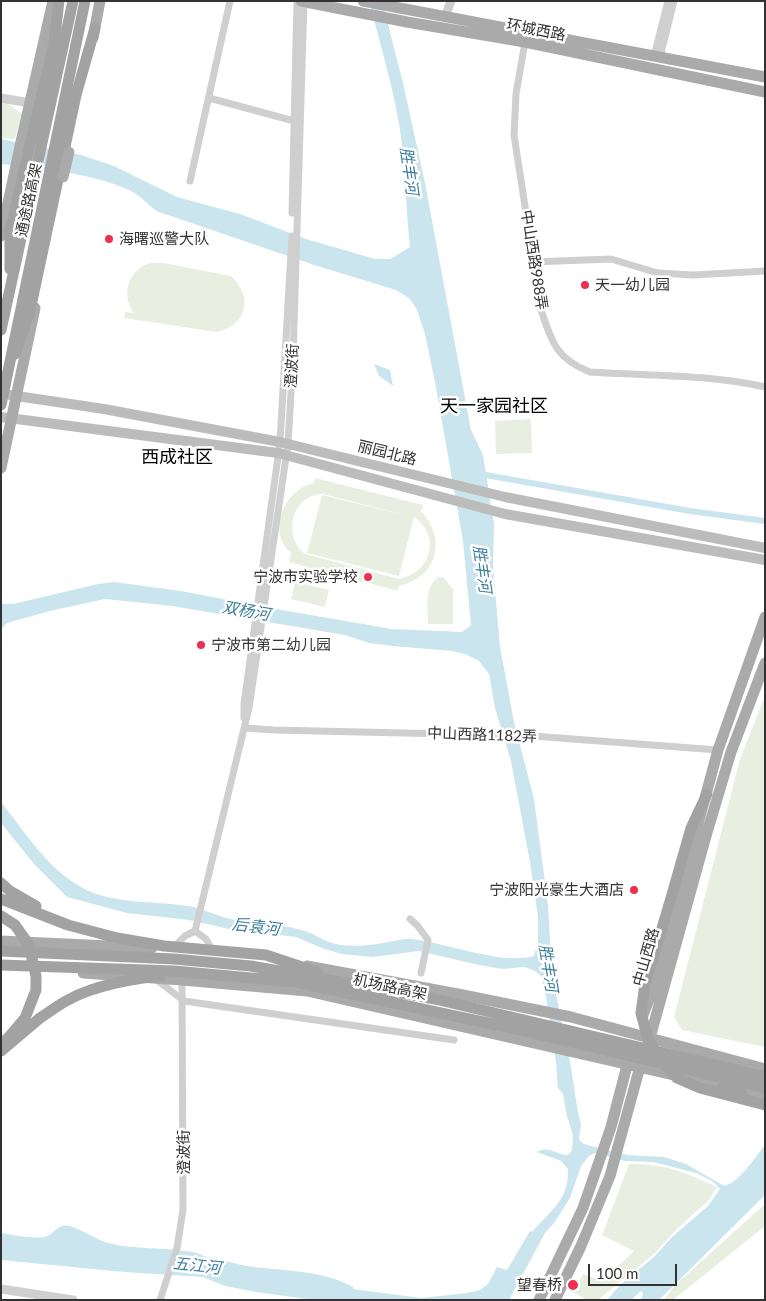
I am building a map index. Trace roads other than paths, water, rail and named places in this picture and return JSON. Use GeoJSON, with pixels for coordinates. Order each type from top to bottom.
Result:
{"type":"FeatureCollection","features":[{"type":"Feature","properties":{"kind":"highway"},"geometry":{"type":"LineString","coordinates":[[10,291],[10,231],[54,42],[59,1]]}},
{"type":"Feature","properties":{"kind":"highway","name":"通途路高架"},"geometry":{"type":"LineString","coordinates":[[1,330],[73,1]]}},
{"type":"Feature","properties":{"kind":"highway","name":"通途路高架"},"geometry":{"type":"LineString","coordinates":[[1,405],[85,1]]}},
{"type":"Feature","properties":{"kind":"highway"},"geometry":{"type":"LineString","coordinates":[[6,382],[28,315],[76,95],[95,28]]}},
{"type":"Feature","properties":{"kind":"highway"},"geometry":{"type":"LineString","coordinates":[[707,794],[691,828],[645,984],[641,1013],[648,1039],[659,1058],[677,1078],[700,1088],[765,1105]]}},
{"type":"Feature","properties":{"kind":"highway"},"geometry":{"type":"LineString","coordinates":[[1,883],[10,891],[68,925]]}},
{"type":"Feature","properties":{"kind":"highway"},"geometry":{"type":"LineString","coordinates":[[1,899],[68,925],[117,938],[164,946],[266,955],[354,983]]}},
{"type":"Feature","properties":{"kind":"highway"},"geometry":{"type":"LineString","coordinates":[[1,916],[15,924],[29,945],[36,976],[36,990],[25,1018],[1,1044]]}},
{"type":"Feature","properties":{"kind":"highway","name":"机场路高架"},"geometry":{"type":"LineString","coordinates":[[1,951],[184,960],[251,966],[436,999],[765,1076]]}},
{"type":"Feature","properties":{"kind":"highway","name":"机场路高架"},"geometry":{"type":"LineString","coordinates":[[1,965],[174,971],[305,984],[516,1029],[765,1088]]}},
{"type":"Feature","properties":{"kind":"highway"},"geometry":{"type":"LineString","coordinates":[[1,969],[17,966]]}},
{"type":"Feature","properties":{"kind":"highway"},"geometry":{"type":"LineString","coordinates":[[1,1052],[40,1018],[71,998],[107,985],[127,980],[159,976],[227,976]]}},
{"type":"Feature","properties":{"kind":"highway"},"geometry":{"type":"LineString","coordinates":[[722,1088],[765,1100]]}},
{"type":"Feature","properties":{"kind":"main road"},"geometry":{"type":"LineString","coordinates":[[1,236],[53,1]]}},
{"type":"Feature","properties":{"kind":"main road"},"geometry":{"type":"LineString","coordinates":[[1,468],[7,418],[17,396],[100,1]]}},
{"type":"Feature","properties":{"kind":"main road","name":"环城西路"},"geometry":{"type":"LineString","coordinates":[[363,1],[765,77]]}},
{"type":"Feature","properties":{"kind":"main road","name":"环城西路"},"geometry":{"type":"LineString","coordinates":[[301,2],[525,42],[765,92]]}},
{"type":"Feature","properties":{"kind":"main road","name":"丽园北路"},"geometry":{"type":"LineString","coordinates":[[1,394],[104,409],[284,443],[505,497],[765,548]]}},
{"type":"Feature","properties":{"kind":"main road","name":"丽园北路"},"geometry":{"type":"LineString","coordinates":[[7,418],[282,454],[505,514],[765,560]]}},
{"type":"Feature","properties":{"kind":"main road","name":"中山西路"},"geometry":{"type":"LineString","coordinates":[[539,1300],[583,1208],[611,1127],[636,1034],[653,990],[718,750],[765,617]]}},
{"type":"Feature","properties":{"kind":"main road","name":"中山西路"},"geometry":{"type":"LineString","coordinates":[[555,1300],[581,1246],[610,1176],[700,854],[728,762],[765,663]]}},
{"type":"Feature","properties":{"kind":"main road"},"geometry":{"type":"LineString","coordinates":[[1,941],[173,949],[263,958],[544,1011],[765,1069]]}},
{"type":"Feature","properties":{"kind":"main road"},"geometry":{"type":"LineString","coordinates":[[1,969],[155,978],[307,991],[722,1088],[765,1096]]}},
{"type":"Feature","properties":{"kind":"street"},"geometry":{"type":"LineString","coordinates":[[190,181],[230,1]]}},
{"type":"Feature","properties":{"kind":"street"},"geometry":{"type":"LineString","coordinates":[[442,17],[445,1]]}},
{"type":"Feature","properties":{"kind":"street"},"geometry":{"type":"LineString","coordinates":[[442,17],[451,1]]}},
{"type":"Feature","properties":{"kind":"street"},"geometry":{"type":"LineString","coordinates":[[657,56],[668,1]]}},
{"type":"Feature","properties":{"kind":"street"},"geometry":{"type":"LineString","coordinates":[[657,56],[674,1]]}},
{"type":"Feature","properties":{"kind":"street","name":"澄波街"},"geometry":{"type":"LineString","coordinates":[[294,226],[294,121],[301,2]]}},
{"type":"Feature","properties":{"kind":"street","name":"澄波街"},"geometry":{"type":"LineString","coordinates":[[195,930],[245,728],[284,443],[293,261],[301,2]]}},
{"type":"Feature","properties":{"kind":"street","name":"中山西路988弄"},"geometry":{"type":"LineString","coordinates":[[525,42],[516,94],[514,135],[540,310],[560,354],[576,366],[590,372],[689,376],[735,380],[765,387]]}},
{"type":"Feature","properties":{"kind":"street"},"geometry":{"type":"LineString","coordinates":[[1,98],[30,103]]}},
{"type":"Feature","properties":{"kind":"street"},"geometry":{"type":"LineString","coordinates":[[209,98],[294,121]]}},
{"type":"Feature","properties":{"kind":"street"},"geometry":{"type":"LineString","coordinates":[[533,262],[612,259],[658,273],[693,275],[765,271]]}},
{"type":"Feature","properties":{"kind":"street","name":"中山西路1182弄"},"geometry":{"type":"LineString","coordinates":[[245,728],[533,736],[718,750]]}},
{"type":"Feature","properties":{"kind":"street"},"geometry":{"type":"LineString","coordinates":[[410,919],[417,924],[428,940],[422,974]]}},
{"type":"Feature","properties":{"kind":"street"},"geometry":{"type":"LineString","coordinates":[[173,949],[185,936],[195,930],[206,940],[213,953]]}},
{"type":"Feature","properties":{"kind":"street"},"geometry":{"type":"LineString","coordinates":[[155,978],[184,1001],[454,1040]]}},
{"type":"Feature","properties":{"kind":"street","name":"澄波街"},"geometry":{"type":"LineString","coordinates":[[160,1300],[177,1248],[183,1210],[184,1001],[182,980]]}},
{"type":"Feature","properties":{"kind":"street"},"geometry":{"type":"LineString","coordinates":[[1,1289],[73,1300]]}},
{"type":"Feature","properties":{"kind":"water"},"geometry":{"type":"Polygon","coordinates":[[[369,1],[382,1],[403,83],[425,183],[471,430],[483,455],[494,524],[493,567],[500,647],[514,722],[534,799],[548,905],[552,975],[581,1124],[579,1139],[587,1145],[628,1155],[664,1157],[686,1164],[724,1186],[730,1184],[741,1175],[765,1145],[765,1195],[659,1300],[641,1300],[643,1293],[641,1291],[631,1300],[607,1300],[621,1284],[654,1257],[673,1236],[708,1206],[720,1189],[712,1181],[696,1173],[653,1162],[625,1161],[595,1153],[589,1156],[581,1166],[570,1198],[554,1223],[545,1233],[509,1300],[314,1300],[225,1286],[203,1277],[124,1272],[1,1260],[1,1233],[37,1238],[47,1236],[66,1225],[108,1243],[129,1247],[182,1250],[250,1267],[321,1275],[343,1282],[353,1287],[353,1289],[421,1298],[467,1293],[480,1290],[488,1284],[497,1267],[507,1270],[530,1231],[532,1232],[558,1204],[568,1180],[568,1169],[561,1161],[537,1152],[549,1150],[568,1155],[572,1150],[573,1135],[563,1094],[558,1088],[546,997],[541,976],[535,971],[525,967],[502,969],[419,951],[373,957],[342,954],[296,937],[229,929],[189,920],[127,913],[67,897],[34,864],[1,823],[1,802],[37,849],[58,870],[81,887],[105,896],[133,901],[188,906],[235,920],[298,929],[340,945],[377,944],[409,939],[426,941],[490,956],[520,958],[534,956],[538,941],[538,917],[530,862],[511,761],[495,708],[489,674],[479,661],[465,654],[452,651],[369,643],[345,635],[172,606],[105,599],[7,623],[1,632],[1,604],[13,604],[114,582],[181,591],[392,629],[462,632],[471,625],[463,541],[435,382],[425,334],[417,310],[410,299],[396,290],[314,265],[160,212],[133,192],[114,184],[66,172],[1,164],[1,139],[81,155],[114,166],[177,197],[240,214],[306,239],[375,259],[390,259],[410,247],[403,157],[392,90],[369,1]]]}},
{"type":"Feature","properties":{"kind":"water"},"geometry":{"type":"Polygon","coordinates":[[[374,364],[390,370],[393,386],[379,376],[374,364]]]}},
{"type":"Feature","properties":{"kind":"waterway"},"geometry":{"type":"LineString","coordinates":[[480,474],[690,511],[765,521]]}},
{"type":"Feature","properties":{"kind":"place","name":"海曙巡警大队"},"geometry":{"type":"Point","coordinates":[109,239]}},
{"type":"Feature","properties":{"kind":"place","name":"天一幼儿园"},"geometry":{"type":"Point","coordinates":[585,285]}},
{"type":"Feature","properties":{"kind":"place","name":"宁波市实验学校"},"geometry":{"type":"Point","coordinates":[368,577]}},
{"type":"Feature","properties":{"kind":"place","name":"宁波市第二幼儿园"},"geometry":{"type":"Point","coordinates":[201,645]}},
{"type":"Feature","properties":{"kind":"place","name":"宁波阳光豪生大酒店"},"geometry":{"type":"Point","coordinates":[634,890]}},
{"type":"Feature","properties":{"kind":"place","name":"望春桥"},"geometry":{"type":"Point","coordinates":[573,1285]}},
{"type":"Feature","properties":{"kind":"district","name":"天一家园社区"},"geometry":{"type":"Point","coordinates":[494,406]}},
{"type":"Feature","properties":{"kind":"district","name":"西成社区"},"geometry":{"type":"Point","coordinates":[177,457]}},
{"type":"Feature","properties":{"kind":"water label","name":"胜丰河"},"geometry":{"type":"Point","coordinates":[409,171]}},
{"type":"Feature","properties":{"kind":"water label","name":"胜丰河"},"geometry":{"type":"Point","coordinates":[482,569]}},
{"type":"Feature","properties":{"kind":"water label","name":"双杨河"},"geometry":{"type":"Point","coordinates":[246,611]}},
{"type":"Feature","properties":{"kind":"water label","name":"后袁河"},"geometry":{"type":"Point","coordinates":[256,927]}},
{"type":"Feature","properties":{"kind":"water label","name":"胜丰河"},"geometry":{"type":"Point","coordinates":[548,968]}},
{"type":"Feature","properties":{"kind":"water label","name":"五江河"},"geometry":{"type":"Point","coordinates":[197,1266]}}]}
